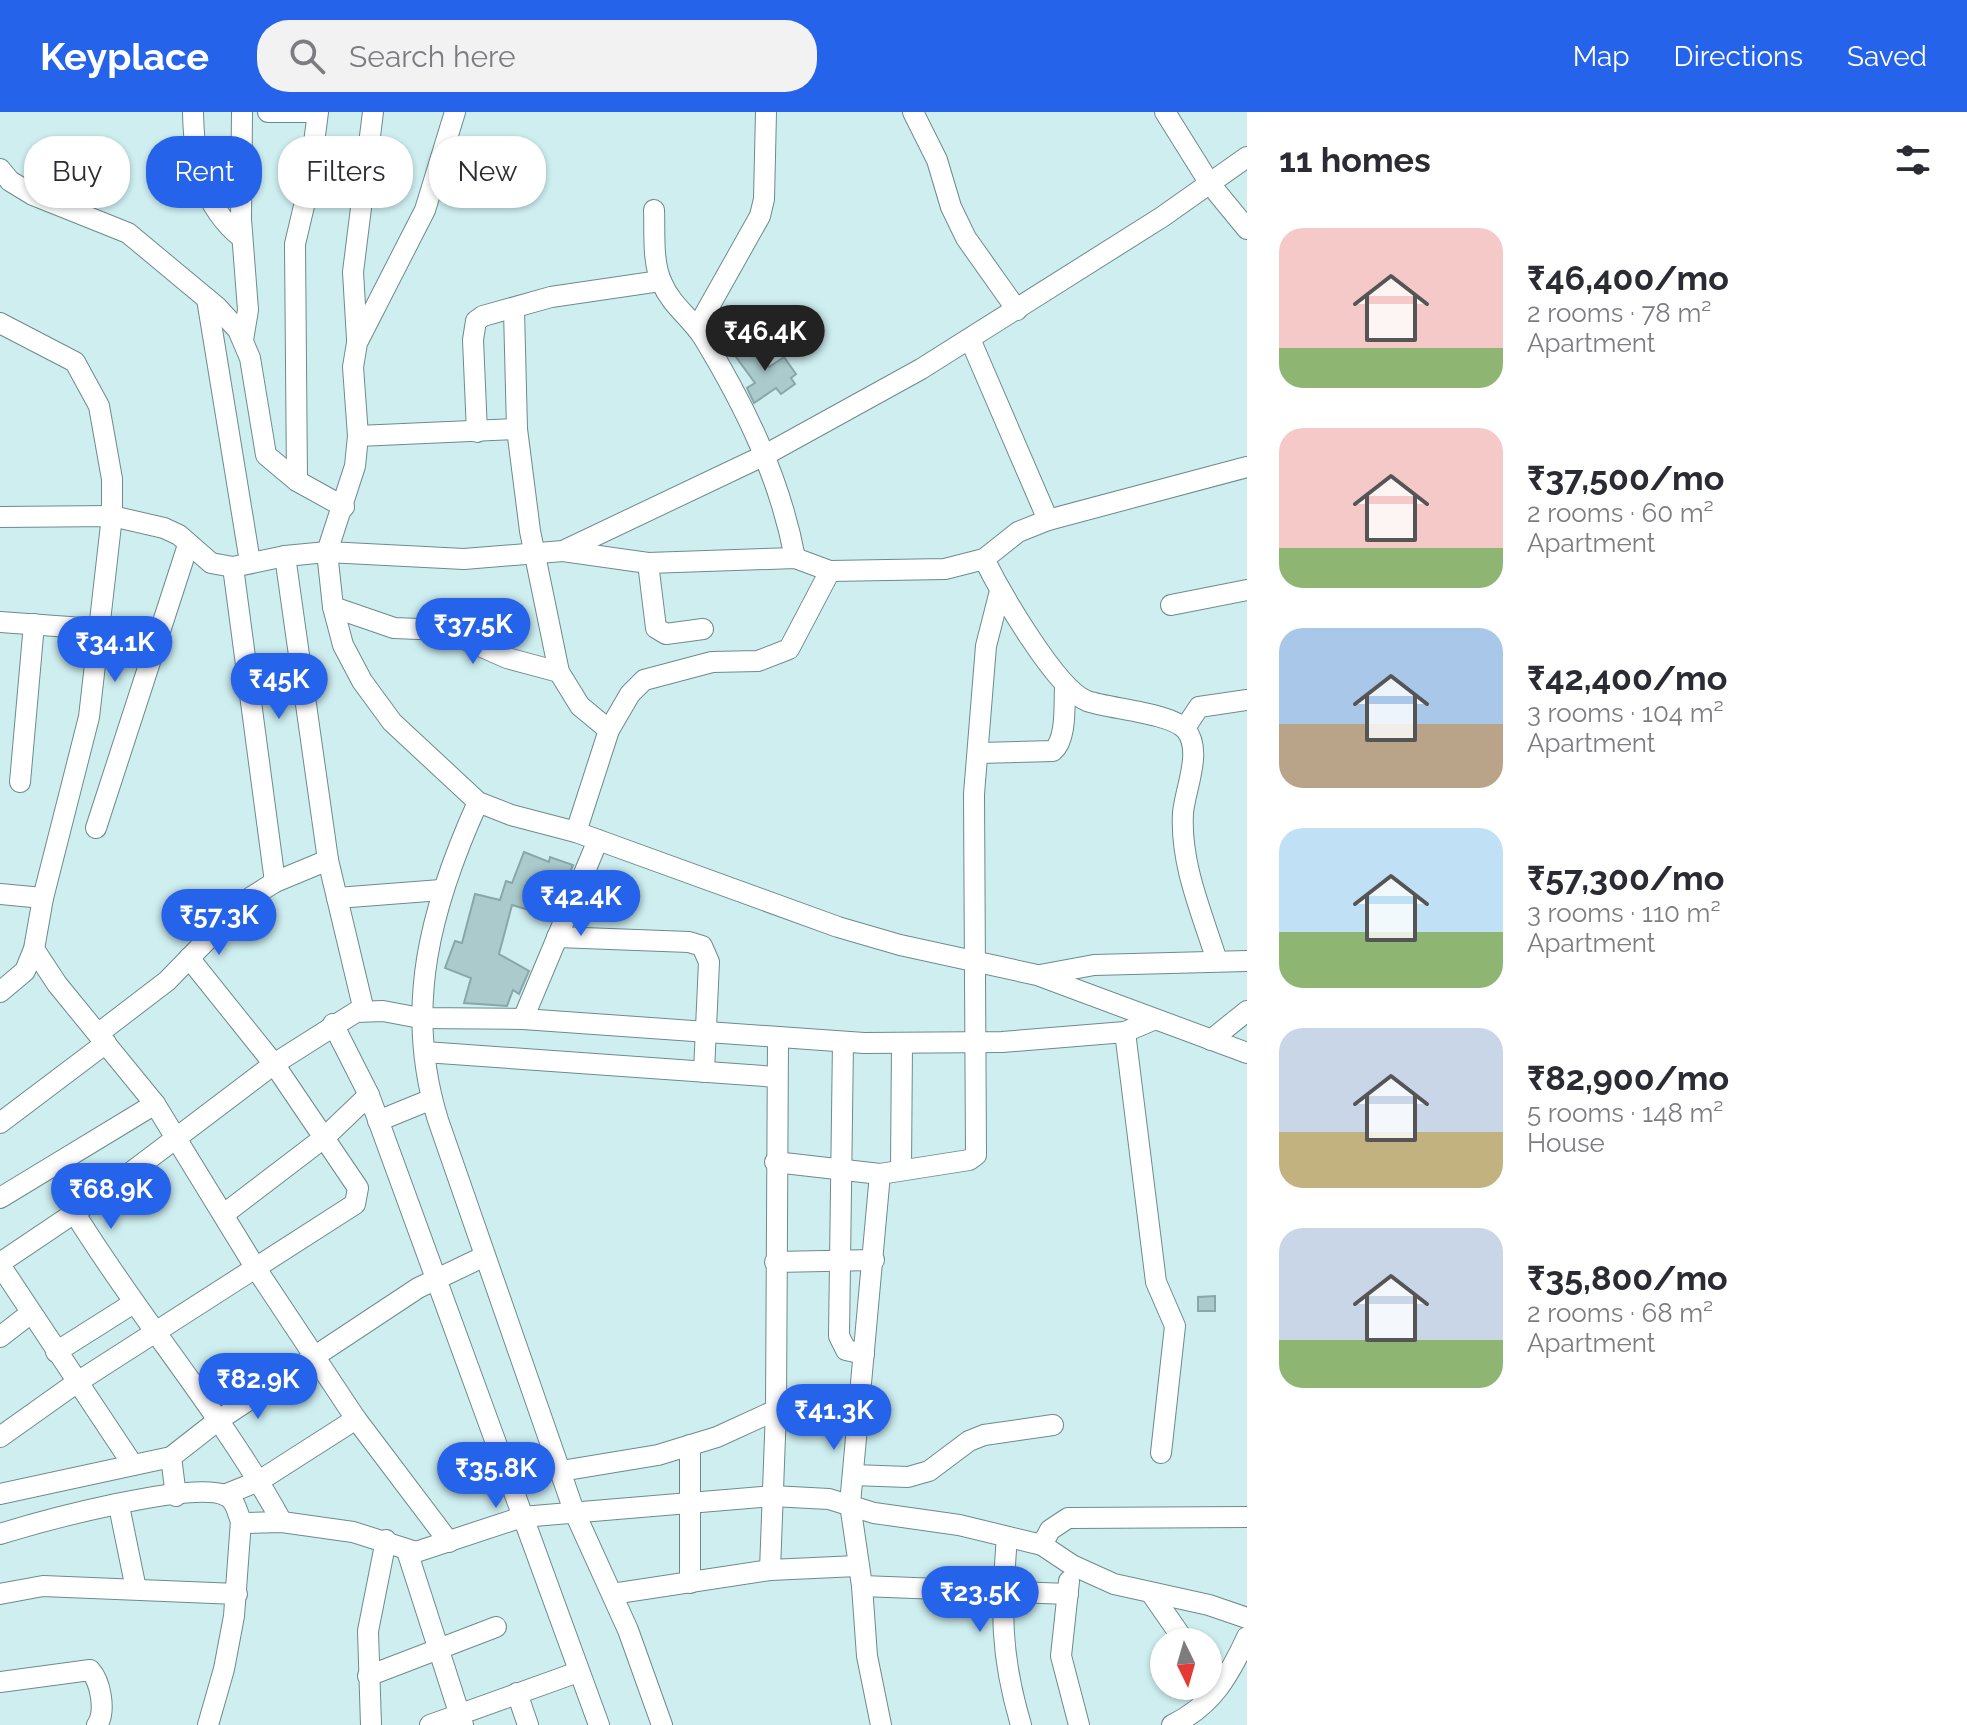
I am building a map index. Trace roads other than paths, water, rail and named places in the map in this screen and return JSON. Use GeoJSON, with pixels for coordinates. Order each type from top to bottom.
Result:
{"type":"FeatureCollection","features":[{"type":"Feature","properties":{"kind":"street"},"geometry":{"type":"LineString","coordinates":[[193,112],[194,138],[204,187],[220,221],[242,238]]}},
{"type":"Feature","properties":{"kind":"street"},"geometry":{"type":"LineString","coordinates":[[242,112],[242,238],[248,310],[243,340]]}},
{"type":"Feature","properties":{"kind":"street"},"geometry":{"type":"LineString","coordinates":[[268,112],[309,112]]}},
{"type":"Feature","properties":{"kind":"street"},"geometry":{"type":"LineString","coordinates":[[297,481],[295,244],[308,189],[318,112]]}},
{"type":"Feature","properties":{"kind":"street"},"geometry":{"type":"LineString","coordinates":[[373,112],[353,272],[357,343],[353,367],[358,436],[355,466],[327,552],[333,607],[343,645],[373,699],[392,722],[478,802],[511,815],[576,832],[838,927],[972,962],[1037,975],[1247,1053]]}},
{"type":"Feature","properties":{"kind":"street"},"geometry":{"type":"LineString","coordinates":[[357,343],[425,210],[455,112]]}},
{"type":"Feature","properties":{"kind":"street"},"geometry":{"type":"LineString","coordinates":[[697,328],[760,216],[764,199],[766,112]]}},
{"type":"Feature","properties":{"kind":"street"},"geometry":{"type":"LineString","coordinates":[[913,112],[937,160],[951,207],[966,238],[1017,310]]}},
{"type":"Feature","properties":{"kind":"street"},"geometry":{"type":"LineString","coordinates":[[1165,112],[1210,184],[1247,229]]}},
{"type":"Feature","properties":{"kind":"street"},"geometry":{"type":"LineString","coordinates":[[0,517],[112,516],[164,528],[211,563],[242,564],[327,552],[464,559],[535,556],[563,551],[765,455],[970,339],[1247,157]]}},
{"type":"Feature","properties":{"kind":"street"},"geometry":{"type":"LineString","coordinates":[[0,169],[10,181],[33,195],[128,233],[207,299],[238,330],[250,358],[266,455],[297,481],[344,507]]}},
{"type":"Feature","properties":{"kind":"street"},"geometry":{"type":"LineString","coordinates":[[654,210],[660,281],[669,298],[697,328],[765,455],[777,481],[795,558]]}},
{"type":"Feature","properties":{"kind":"street"},"geometry":{"type":"LineString","coordinates":[[477,432],[474,329],[483,316],[514,310],[551,297],[660,281]]}},
{"type":"Feature","properties":{"kind":"street"},"geometry":{"type":"LineString","coordinates":[[207,299],[242,564],[275,882]]}},
{"type":"Feature","properties":{"kind":"street"},"geometry":{"type":"LineString","coordinates":[[514,310],[517,429],[535,556],[559,672],[580,706],[609,730]]}},
{"type":"Feature","properties":{"kind":"street"},"geometry":{"type":"LineString","coordinates":[[0,323],[75,362],[99,406],[112,479],[112,516],[89,717],[43,898],[34,949],[25,971],[0,992]]}},
{"type":"Feature","properties":{"kind":"street"},"geometry":{"type":"LineString","coordinates":[[970,339],[1048,520]]}},
{"type":"Feature","properties":{"kind":"street"},"geometry":{"type":"LineString","coordinates":[[358,436],[517,429]]}},
{"type":"Feature","properties":{"kind":"street"},"geometry":{"type":"LineString","coordinates":[[563,551],[648,563],[795,558],[830,571],[945,569],[984,559],[1018,532],[1048,520],[1246,469]]}},
{"type":"Feature","properties":{"kind":"street"},"geometry":{"type":"LineString","coordinates":[[96,828],[188,545]]}},
{"type":"Feature","properties":{"kind":"street"},"geometry":{"type":"LineString","coordinates":[[285,556],[328,860],[364,1011]]}},
{"type":"Feature","properties":{"kind":"street"},"geometry":{"type":"LineString","coordinates":[[984,559],[1000,591],[1065,687],[1085,700],[1169,720],[1185,728],[1191,741],[1193,759],[1183,810],[1183,844],[1217,961]]}},
{"type":"Feature","properties":{"kind":"street"},"geometry":{"type":"LineString","coordinates":[[648,563],[656,628],[666,634],[703,629]]}},
{"type":"Feature","properties":{"kind":"street"},"geometry":{"type":"LineString","coordinates":[[576,832],[609,730],[630,694],[644,680],[712,662],[758,661],[789,649],[830,571]]}},
{"type":"Feature","properties":{"kind":"street"},"geometry":{"type":"LineString","coordinates":[[1171,605],[1247,590]]}},
{"type":"Feature","properties":{"kind":"street"},"geometry":{"type":"LineString","coordinates":[[775,1162],[880,1174],[969,1160],[976,1155],[977,1042],[972,962],[974,794],[986,646],[1000,591]]}},
{"type":"Feature","properties":{"kind":"street"},"geometry":{"type":"LineString","coordinates":[[333,607],[394,628],[444,630],[507,658],[559,672]]}},
{"type":"Feature","properties":{"kind":"street"},"geometry":{"type":"LineString","coordinates":[[0,622],[97,629]]}},
{"type":"Feature","properties":{"kind":"street"},"geometry":{"type":"LineString","coordinates":[[20,782],[34,624]]}},
{"type":"Feature","properties":{"kind":"street"},"geometry":{"type":"LineString","coordinates":[[979,753],[1053,751],[1059,746],[1065,687]]}},
{"type":"Feature","properties":{"kind":"street"},"geometry":{"type":"LineString","coordinates":[[1185,728],[1199,707],[1247,700]]}},
{"type":"Feature","properties":{"kind":"street"},"geometry":{"type":"LineString","coordinates":[[478,802],[441,890],[426,962],[420,1018],[432,1099],[574,1511],[612,1594],[662,1725]]}},
{"type":"Feature","properties":{"kind":"street"},"geometry":{"type":"LineString","coordinates":[[523,1019],[598,840]]}},
{"type":"Feature","properties":{"kind":"street"},"geometry":{"type":"LineString","coordinates":[[0,1123],[167,981],[245,901],[275,882],[328,860]]}},
{"type":"Feature","properties":{"kind":"street"},"geometry":{"type":"LineString","coordinates":[[337,898],[441,890]]}},
{"type":"Feature","properties":{"kind":"street"},"geometry":{"type":"LineString","coordinates":[[0,894],[43,898]]}},
{"type":"Feature","properties":{"kind":"street"},"geometry":{"type":"LineString","coordinates":[[557,937],[689,942],[702,946],[709,962],[704,1072]]}},
{"type":"Feature","properties":{"kind":"street"},"geometry":{"type":"LineString","coordinates":[[34,949],[57,984],[155,1104],[255,1267],[356,1419],[449,1542]]}},
{"type":"Feature","properties":{"kind":"street"},"geometry":{"type":"LineString","coordinates":[[0,1437],[76,1383],[355,1204],[359,1197],[358,1188],[274,1064],[189,958]]}},
{"type":"Feature","properties":{"kind":"street"},"geometry":{"type":"LineString","coordinates":[[1037,975],[1094,965],[1247,961]]}},
{"type":"Feature","properties":{"kind":"street"},"geometry":{"type":"LineString","coordinates":[[133,1465],[0,1264],[333,1024],[364,1011],[420,1018],[523,1019],[843,1042],[902,1043],[977,1042],[1125,1032],[1153,1020]]}},
{"type":"Feature","properties":{"kind":"street"},"geometry":{"type":"LineString","coordinates":[[1211,1040],[1247,1011]]}},
{"type":"Feature","properties":{"kind":"street"},"geometry":{"type":"LineString","coordinates":[[333,1024],[369,1095],[599,1725]]}},
{"type":"Feature","properties":{"kind":"street"},"geometry":{"type":"LineString","coordinates":[[1125,1032],[1156,1282],[1175,1326],[1161,1453]]}},
{"type":"Feature","properties":{"kind":"street"},"geometry":{"type":"LineString","coordinates":[[770,1570],[776,1410],[778,1037]]}},
{"type":"Feature","properties":{"kind":"street"},"geometry":{"type":"LineString","coordinates":[[843,1042],[840,1343],[846,1350],[864,1354]]}},
{"type":"Feature","properties":{"kind":"street"},"geometry":{"type":"LineString","coordinates":[[901,1169],[902,1043]]}},
{"type":"Feature","properties":{"kind":"street"},"geometry":{"type":"LineString","coordinates":[[425,1052],[777,1077]]}},
{"type":"Feature","properties":{"kind":"street"},"geometry":{"type":"LineString","coordinates":[[224,1214],[325,1137],[369,1095]]}},
{"type":"Feature","properties":{"kind":"street"},"geometry":{"type":"LineString","coordinates":[[378,1121],[432,1099]]}},
{"type":"Feature","properties":{"kind":"street"},"geometry":{"type":"LineString","coordinates":[[0,1198],[155,1104]]}},
{"type":"Feature","properties":{"kind":"street"},"geometry":{"type":"LineString","coordinates":[[880,1174],[850,1504],[862,1586],[867,1656],[881,1725]]}},
{"type":"Feature","properties":{"kind":"street"},"geometry":{"type":"LineString","coordinates":[[74,1212],[132,1304],[259,1481],[282,1522]]}},
{"type":"Feature","properties":{"kind":"street"},"geometry":{"type":"LineString","coordinates":[[0,1494],[171,1457],[217,1421],[434,1279],[485,1256]]}},
{"type":"Feature","properties":{"kind":"street"},"geometry":{"type":"LineString","coordinates":[[775,1262],[874,1260]]}},
{"type":"Feature","properties":{"kind":"street"},"geometry":{"type":"LineString","coordinates":[[56,1352],[132,1304]]}},
{"type":"Feature","properties":{"kind":"street"},"geometry":{"type":"LineString","coordinates":[[0,1337],[31,1313]]}},
{"type":"Feature","properties":{"kind":"street"},"geometry":{"type":"LineString","coordinates":[[561,1471],[658,1455],[776,1410]]}},
{"type":"Feature","properties":{"kind":"street"},"geometry":{"type":"LineString","coordinates":[[0,1534],[176,1496],[224,1495],[259,1481],[356,1419]]}},
{"type":"Feature","properties":{"kind":"street"},"geometry":{"type":"LineString","coordinates":[[853,1475],[908,1477],[929,1471],[969,1441],[984,1435],[1053,1425]]}},
{"type":"Feature","properties":{"kind":"street"},"geometry":{"type":"LineString","coordinates":[[690,1445],[690,1583]]}},
{"type":"Feature","properties":{"kind":"street"},"geometry":{"type":"LineString","coordinates":[[171,1457],[176,1496]]}},
{"type":"Feature","properties":{"kind":"street"},"geometry":{"type":"LineString","coordinates":[[208,1725],[224,1669],[237,1594],[241,1521],[236,1506],[224,1495]]}},
{"type":"Feature","properties":{"kind":"street"},"geometry":{"type":"LineString","coordinates":[[241,1521],[282,1522],[386,1540],[407,1551],[416,1552],[522,1517],[772,1496],[829,1499],[874,1513],[959,1525],[1042,1545],[1072,1565],[1114,1584],[1209,1605],[1247,1618]]}},
{"type":"Feature","properties":{"kind":"street"},"geometry":{"type":"LineString","coordinates":[[119,1506],[136,1589]]}},
{"type":"Feature","properties":{"kind":"street"},"geometry":{"type":"LineString","coordinates":[[1042,1545],[1050,1530],[1068,1518],[1247,1517]]}},
{"type":"Feature","properties":{"kind":"street"},"geometry":{"type":"LineString","coordinates":[[1007,1537],[1002,1590],[1002,1645],[1021,1725]]}},
{"type":"Feature","properties":{"kind":"street"},"geometry":{"type":"LineString","coordinates":[[371,1725],[368,1631],[386,1540]]}},
{"type":"Feature","properties":{"kind":"street"},"geometry":{"type":"LineString","coordinates":[[407,1551],[461,1720]]}},
{"type":"Feature","properties":{"kind":"street"},"geometry":{"type":"LineString","coordinates":[[1072,1565],[1061,1656],[1079,1725]]}},
{"type":"Feature","properties":{"kind":"street"},"geometry":{"type":"LineString","coordinates":[[612,1594],[770,1570],[857,1566]]}},
{"type":"Feature","properties":{"kind":"street"},"geometry":{"type":"LineString","coordinates":[[0,1594],[43,1586],[237,1594]]}},
{"type":"Feature","properties":{"kind":"street"},"geometry":{"type":"LineString","coordinates":[[862,1586],[1068,1594]]}},
{"type":"Feature","properties":{"kind":"street"},"geometry":{"type":"LineString","coordinates":[[1151,1593],[1175,1628]]}},
{"type":"Feature","properties":{"kind":"street"},"geometry":{"type":"LineString","coordinates":[[368,1676],[437,1646],[496,1627]]}},
{"type":"Feature","properties":{"kind":"street"},"geometry":{"type":"LineString","coordinates":[[1222,1685],[1247,1637]]}},
{"type":"Feature","properties":{"kind":"street"},"geometry":{"type":"LineString","coordinates":[[0,1682],[90,1670],[99,1684],[101,1718],[97,1725]]}},
{"type":"Feature","properties":{"kind":"street"},"geometry":{"type":"LineString","coordinates":[[430,1725],[461,1720],[517,1693],[578,1672]]}},
{"type":"Feature","properties":{"kind":"street"},"geometry":{"type":"LineString","coordinates":[[517,1693],[528,1725]]}},
{"type":"Feature","properties":{"kind":"street"},"geometry":{"type":"LineString","coordinates":[[1172,1725],[1200,1700]]}},
{"type":"Feature","properties":{"kind":"street"},"geometry":{"type":"LineString","coordinates":[[1206,1700],[1212,1725]]}}]}
